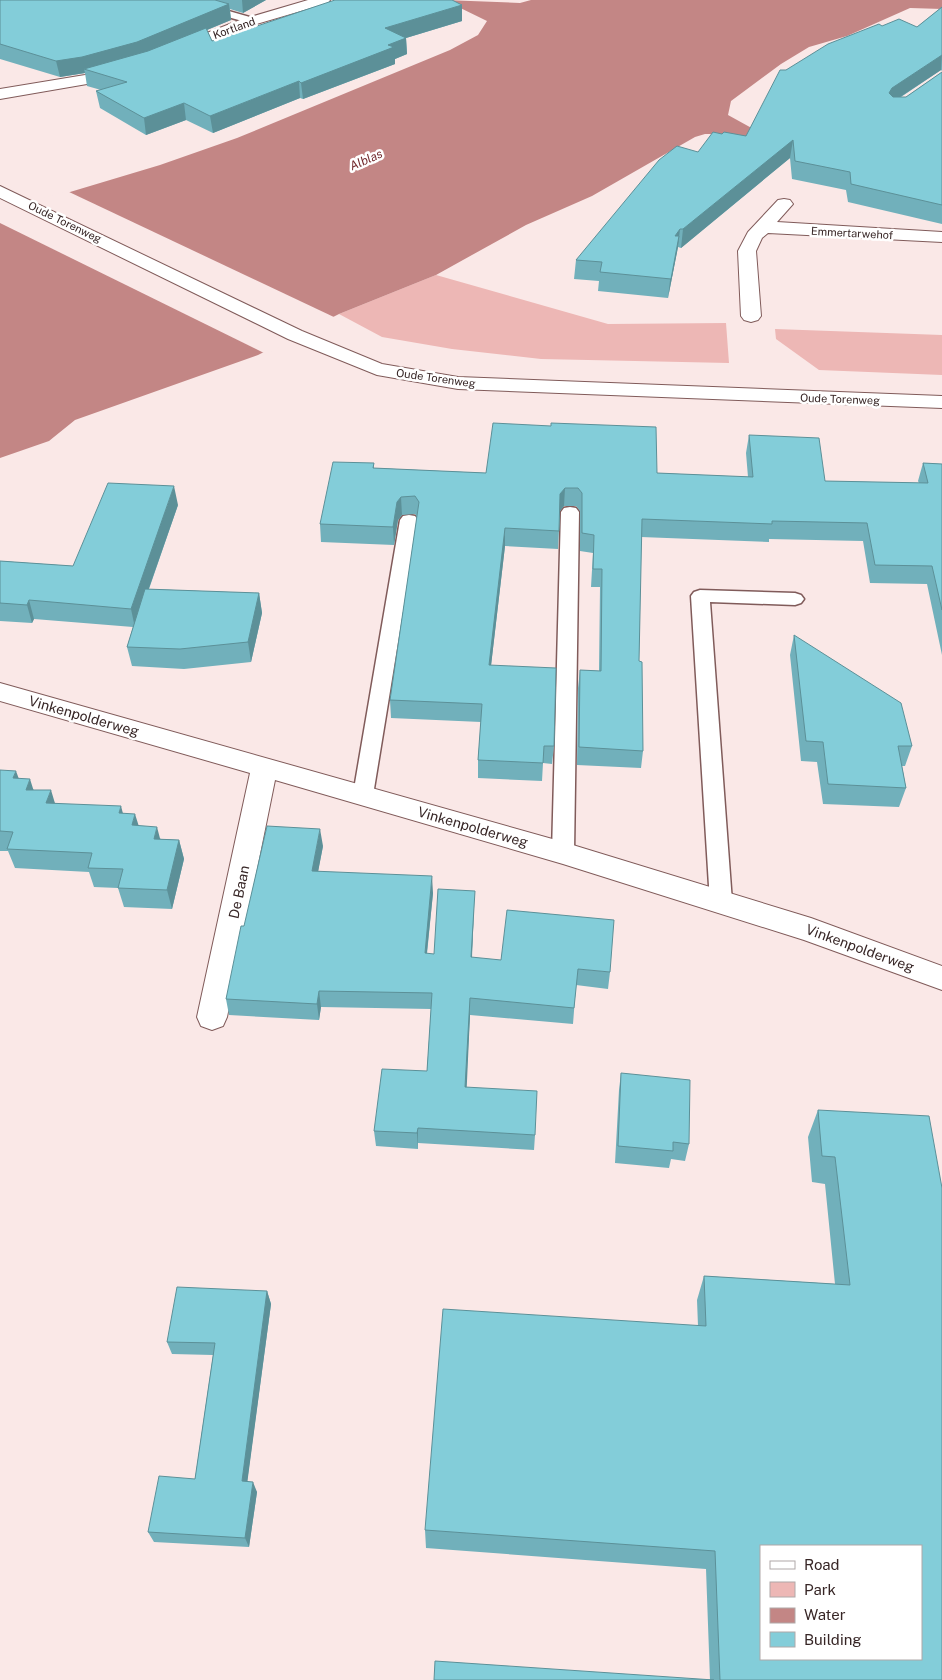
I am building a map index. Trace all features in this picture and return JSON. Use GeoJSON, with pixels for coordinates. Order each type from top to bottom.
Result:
{"type":"FeatureCollection","features":[{"type":"Feature","properties":{"kind":"street","name":"Kortland"},"geometry":{"type":"LineString","coordinates":[[163,55],[253,21],[323,0]]}},
{"type":"Feature","properties":{"kind":"street"},"geometry":{"type":"LineString","coordinates":[[0,94],[87,79],[135,65]]}},
{"type":"Feature","properties":{"kind":"street","name":"Oude Torenweg"},"geometry":{"type":"LineString","coordinates":[[1,191],[319,346],[377,369],[458,383],[942,402]]}},
{"type":"Feature","properties":{"kind":"street"},"geometry":{"type":"LineString","coordinates":[[751,316],[747,251],[754,236],[784,204]]}},
{"type":"Feature","properties":{"kind":"street","name":"Emmertarwehof"},"geometry":{"type":"LineString","coordinates":[[763,227],[942,237]]}},
{"type":"Feature","properties":{"kind":"street","name":"Vinkenpolderweg"},"geometry":{"type":"LineString","coordinates":[[0,692],[263,777],[363,796],[563,853],[811,930],[942,978]]}},
{"type":"Feature","properties":{"kind":"street","name":"De Baan"},"geometry":{"type":"LineString","coordinates":[[212,1017],[263,777]]}},
{"type":"Feature","properties":{"kind":"lane"},"geometry":{"type":"LineString","coordinates":[[178,0],[253,21]]}},
{"type":"Feature","properties":{"kind":"lane"},"geometry":{"type":"LineString","coordinates":[[563,853],[570,512]]}},
{"type":"Feature","properties":{"kind":"lane"},"geometry":{"type":"LineString","coordinates":[[363,796],[410,520]]}},
{"type":"Feature","properties":{"kind":"lane"},"geometry":{"type":"LineString","coordinates":[[721,902],[700,596],[795,599]]}},
{"type":"Feature","properties":{"kind":"green space"},"geometry":{"type":"Polygon","coordinates":[[[436,275],[608,324],[726,323],[729,363],[541,359],[452,349],[382,337],[339,314],[436,275]]]}},
{"type":"Feature","properties":{"kind":"green space"},"geometry":{"type":"Polygon","coordinates":[[[775,329],[942,335],[942,375],[819,370],[776,339],[775,329]]]}},
{"type":"Feature","properties":{"kind":"water","name":"Alblas"},"geometry":{"type":"Polygon","coordinates":[[[444,0],[520,3],[531,0],[942,0],[942,9],[910,8],[847,36],[809,47],[781,64],[731,101],[728,115],[757,131],[942,166],[715,134],[695,137],[592,196],[526,225],[436,275],[339,314],[258,355],[75,420],[49,441],[0,458],[0,213],[160,165],[237,138],[450,50],[478,35],[487,21],[444,0]]]}},
{"type":"Feature","properties":{"kind":"pier"},"geometry":{"type":"Polygon","coordinates":[[[67,191],[336,318],[266,354],[0,223],[0,211],[67,191]]]}},
{"type":"Feature","properties":{"kind":"building"},"geometry":{"type":"Polygon","coordinates":[[[0,0],[215,0],[229,4],[137,42],[82,57],[56,61],[0,44],[0,0]]]}},
{"type":"Feature","properties":{"kind":"building"},"geometry":{"type":"Polygon","coordinates":[[[335,0],[452,0],[462,5],[385,28],[406,38],[388,45],[394,47],[301,83],[299,81],[210,116],[184,103],[144,118],[96,91],[127,82],[84,69],[148,51],[206,28],[212,41],[335,0]]]}},
{"type":"Feature","properties":{"kind":"building"},"geometry":{"type":"Polygon","coordinates":[[[942,7],[942,55],[892,88],[889,93],[893,97],[906,97],[942,72],[942,205],[851,184],[850,172],[795,161],[793,140],[683,229],[680,229],[675,236],[679,236],[671,279],[600,272],[602,262],[576,260],[659,160],[677,146],[698,152],[713,132],[746,136],[780,70],[786,70],[828,44],[879,24],[882,26],[899,19],[917,27],[942,7]]]}},
{"type":"Feature","properties":{"kind":"building"},"geometry":{"type":"Polygon","coordinates":[[[493,423],[551,426],[551,423],[656,427],[657,473],[753,477],[749,435],[819,438],[825,481],[928,483],[923,463],[942,464],[942,610],[932,566],[875,565],[867,523],[772,521],[772,524],[642,519],[639,661],[642,662],[643,751],[579,747],[580,670],[601,671],[602,569],[593,569],[594,535],[582,533],[582,493],[578,488],[565,488],[560,494],[559,531],[505,528],[489,665],[556,668],[554,746],[544,746],[543,763],[478,760],[482,704],[390,700],[419,502],[415,496],[401,497],[397,502],[393,527],[320,524],[333,462],[374,463],[373,468],[486,473],[493,423]]]}},
{"type":"Feature","properties":{"kind":"building"},"geometry":{"type":"Polygon","coordinates":[[[108,483],[174,486],[131,609],[29,600],[27,605],[0,603],[0,561],[73,566],[108,483]]]}},
{"type":"Feature","properties":{"kind":"building"},"geometry":{"type":"Polygon","coordinates":[[[145,589],[259,593],[248,642],[180,649],[127,647],[145,589]]]}},
{"type":"Feature","properties":{"kind":"building"},"geometry":{"type":"Polygon","coordinates":[[[794,635],[901,703],[912,746],[898,746],[906,788],[828,784],[823,742],[806,741],[794,635]]]}},
{"type":"Feature","properties":{"kind":"building"},"geometry":{"type":"Polygon","coordinates":[[[0,770],[16,771],[13,778],[30,779],[26,790],[51,790],[46,803],[121,806],[119,813],[135,814],[132,825],[157,827],[154,839],[179,840],[167,890],[118,888],[123,869],[88,868],[92,853],[7,849],[13,832],[0,831],[0,770]]]}},
{"type":"Feature","properties":{"kind":"building"},"geometry":{"type":"Polygon","coordinates":[[[267,826],[320,829],[312,871],[432,876],[425,953],[434,954],[438,889],[475,891],[471,957],[501,960],[507,910],[614,920],[610,972],[578,969],[574,1008],[470,998],[465,1087],[537,1091],[535,1135],[418,1128],[417,1133],[374,1131],[382,1069],[427,1071],[432,993],[319,991],[317,1004],[226,999],[241,926],[244,926],[267,826]]]}},
{"type":"Feature","properties":{"kind":"building"},"geometry":{"type":"Polygon","coordinates":[[[621,1073],[690,1080],[689,1144],[673,1142],[673,1151],[618,1146],[621,1073]]]}},
{"type":"Feature","properties":{"kind":"building"},"geometry":{"type":"Polygon","coordinates":[[[818,1110],[929,1116],[942,1188],[942,1680],[720,1680],[715,1551],[425,1530],[443,1309],[706,1326],[704,1276],[850,1285],[835,1157],[822,1156],[818,1110]]]}},
{"type":"Feature","properties":{"kind":"building"},"geometry":{"type":"Polygon","coordinates":[[[177,1287],[267,1291],[242,1481],[253,1482],[245,1538],[148,1532],[159,1476],[195,1479],[215,1343],[167,1342],[177,1287]]]}},
{"type":"Feature","properties":{"kind":"building"},"geometry":{"type":"Polygon","coordinates":[[[435,1661],[714,1680],[434,1680],[435,1661]]]}}]}
